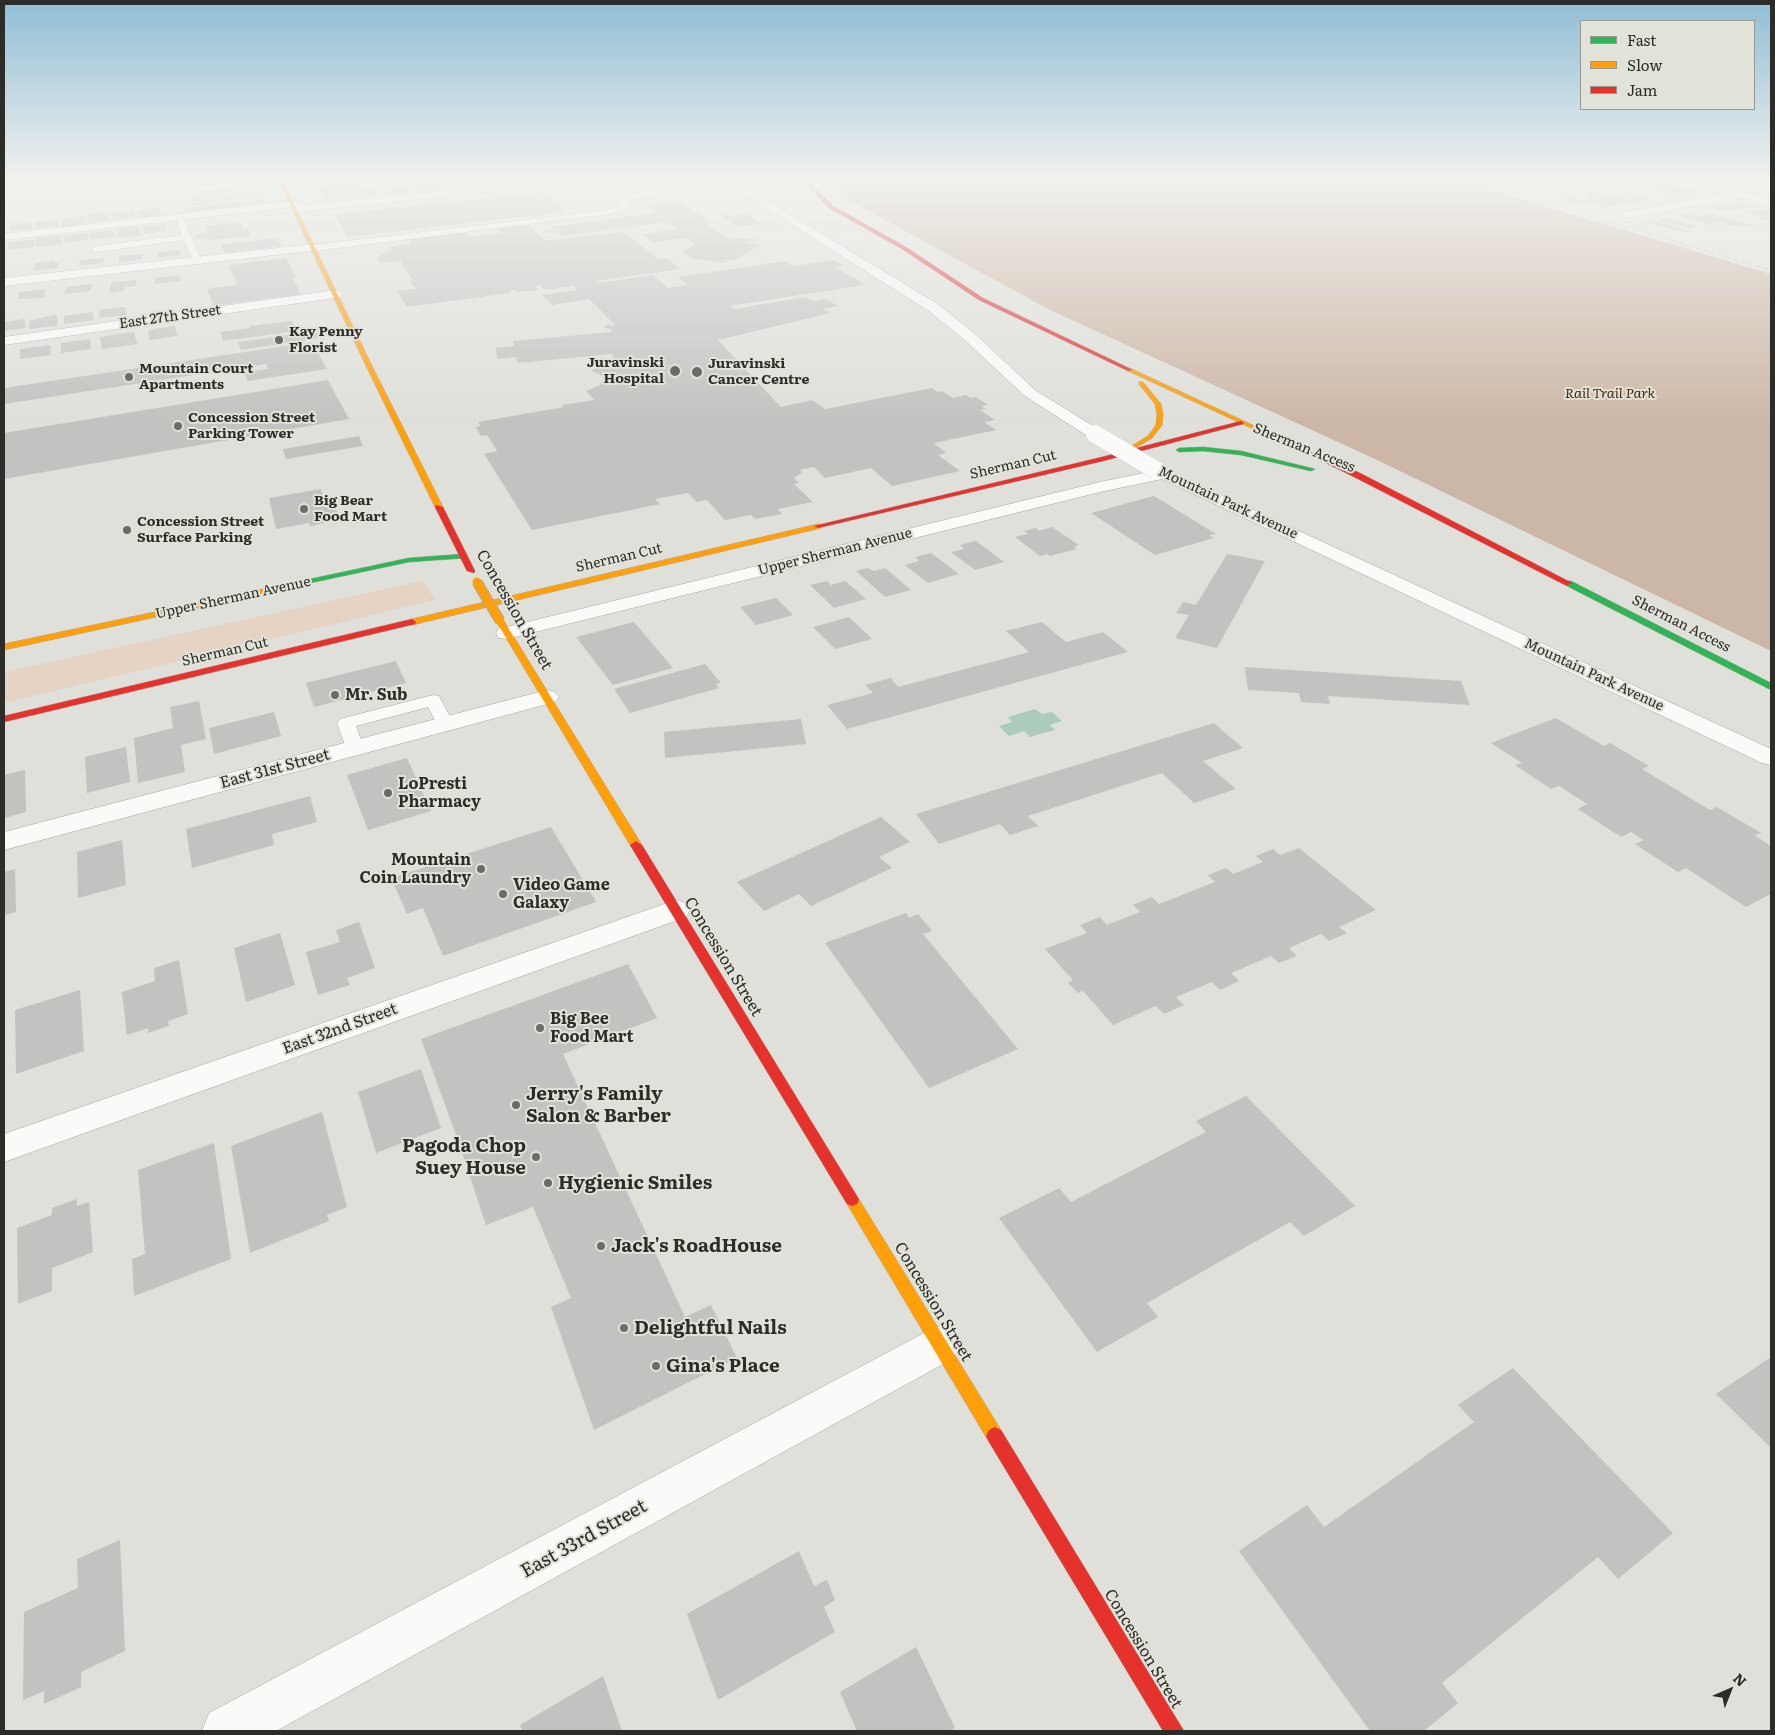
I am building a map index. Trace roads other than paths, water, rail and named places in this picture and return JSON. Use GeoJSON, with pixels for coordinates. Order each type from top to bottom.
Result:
{"type":"FeatureCollection","features":[{"type":"Feature","properties":{"kind":"main road","name":"Concession Street"},"geometry":{"type":"LineString","coordinates":[[320,260],[370,368],[463,556],[503,627],[1174,1731]]}},
{"type":"Feature","properties":{"kind":"main road","name":"Sherman Access"},"geometry":{"type":"LineString","coordinates":[[922,260],[981,299],[1109,362],[1172,389],[1241,423],[1357,475],[1771,687]]}},
{"type":"Feature","properties":{"kind":"main road","name":"Sherman Access"},"geometry":{"type":"LineString","coordinates":[[1109,362],[1176,405]]}},
{"type":"Feature","properties":{"kind":"main road"},"geometry":{"type":"LineString","coordinates":[[1103,459],[1138,447],[1150,437],[1159,425],[1160,414],[1158,404],[1141,384]]}},
{"type":"Feature","properties":{"kind":"main road","name":"Sherman Access"},"geometry":{"type":"LineString","coordinates":[[1205,420],[1238,437]]}},
{"type":"Feature","properties":{"kind":"main road","name":"Sherman Cut"},"geometry":{"type":"LineString","coordinates":[[4,719],[1103,459],[1241,423]]}},
{"type":"Feature","properties":{"kind":"main road","name":"Sherman Access"},"geometry":{"type":"LineString","coordinates":[[1254,444],[1380,495],[1440,524],[1496,546]]}},
{"type":"Feature","properties":{"kind":"main road"},"geometry":{"type":"LineString","coordinates":[[1103,459],[1167,450],[1203,449],[1256,455],[1327,474]]}},
{"type":"Feature","properties":{"kind":"main road","name":"Upper Sherman Avenue"},"geometry":{"type":"LineString","coordinates":[[4,647],[408,560],[463,556]]}},
{"type":"Feature","properties":{"kind":"street"},"geometry":{"type":"LineString","coordinates":[[4,282],[215,260]]}},
{"type":"Feature","properties":{"kind":"street","name":"Mountain Park Avenue"},"geometry":{"type":"LineString","coordinates":[[856,260],[934,308],[972,339],[1030,393],[1160,472],[1771,758]]}},
{"type":"Feature","properties":{"kind":"street","name":"East 27th Street"},"geometry":{"type":"LineString","coordinates":[[4,340],[336,294]]}},
{"type":"Feature","properties":{"kind":"street","name":"Upper Sherman Avenue"},"geometry":{"type":"LineString","coordinates":[[503,627],[1160,472]]}},
{"type":"Feature","properties":{"kind":"street","name":"East 31st Street"},"geometry":{"type":"LineString","coordinates":[[4,841],[547,697]]}},
{"type":"Feature","properties":{"kind":"street","name":"East 32nd Street"},"geometry":{"type":"LineString","coordinates":[[4,1148],[676,910]]}},
{"type":"Feature","properties":{"kind":"street","name":"East 33rd Street"},"geometry":{"type":"LineString","coordinates":[[227,1731],[940,1345]]}},
{"type":"Feature","properties":{"kind":"railway"},"geometry":{"type":"LineString","coordinates":[[1737,260],[1771,270]]}},
{"type":"Feature","properties":{"kind":"place","name":"Kay Penny Florist"},"geometry":{"type":"Point","coordinates":[279,340]}},
{"type":"Feature","properties":{"kind":"place","name":"Juravinski Hospital"},"geometry":{"type":"Point","coordinates":[675,371]}},
{"type":"Feature","properties":{"kind":"place","name":"Juravinski Cancer Centre"},"geometry":{"type":"Point","coordinates":[697,372]}},
{"type":"Feature","properties":{"kind":"place","name":"Mountain Court Apartments"},"geometry":{"type":"Point","coordinates":[129,377]}},
{"type":"Feature","properties":{"kind":"place","name":"Concession Street Parking Tower"},"geometry":{"type":"Point","coordinates":[178,426]}},
{"type":"Feature","properties":{"kind":"place","name":"Big Bear Food Mart"},"geometry":{"type":"Point","coordinates":[304,509]}},
{"type":"Feature","properties":{"kind":"place","name":"Concession Street Surface Parking"},"geometry":{"type":"Point","coordinates":[127,530]}},
{"type":"Feature","properties":{"kind":"place","name":"Mr. Sub"},"geometry":{"type":"Point","coordinates":[335,695]}},
{"type":"Feature","properties":{"kind":"place","name":"LoPresti Pharmacy"},"geometry":{"type":"Point","coordinates":[388,793]}},
{"type":"Feature","properties":{"kind":"place","name":"Mountain Coin Laundry"},"geometry":{"type":"Point","coordinates":[481,869]}},
{"type":"Feature","properties":{"kind":"place","name":"Video Game Galaxy"},"geometry":{"type":"Point","coordinates":[503,894]}},
{"type":"Feature","properties":{"kind":"place","name":"Big Bee Food Mart"},"geometry":{"type":"Point","coordinates":[540,1028]}},
{"type":"Feature","properties":{"kind":"place","name":"Jerry's Family Salon & Barber"},"geometry":{"type":"Point","coordinates":[516,1105]}},
{"type":"Feature","properties":{"kind":"place","name":"Pagoda Chop Suey House"},"geometry":{"type":"Point","coordinates":[536,1157]}},
{"type":"Feature","properties":{"kind":"place","name":"Hygienic Smiles"},"geometry":{"type":"Point","coordinates":[548,1183]}},
{"type":"Feature","properties":{"kind":"place","name":"Jack's RoadHouse"},"geometry":{"type":"Point","coordinates":[601,1246]}},
{"type":"Feature","properties":{"kind":"place","name":"Delightful Nails"},"geometry":{"type":"Point","coordinates":[624,1328]}},
{"type":"Feature","properties":{"kind":"place","name":"Gina's Place"},"geometry":{"type":"Point","coordinates":[656,1366]}},
{"type":"Feature","properties":{"kind":"park label","name":"Rail Trail Park"},"geometry":{"type":"Point","coordinates":[1610,394]}}]}
